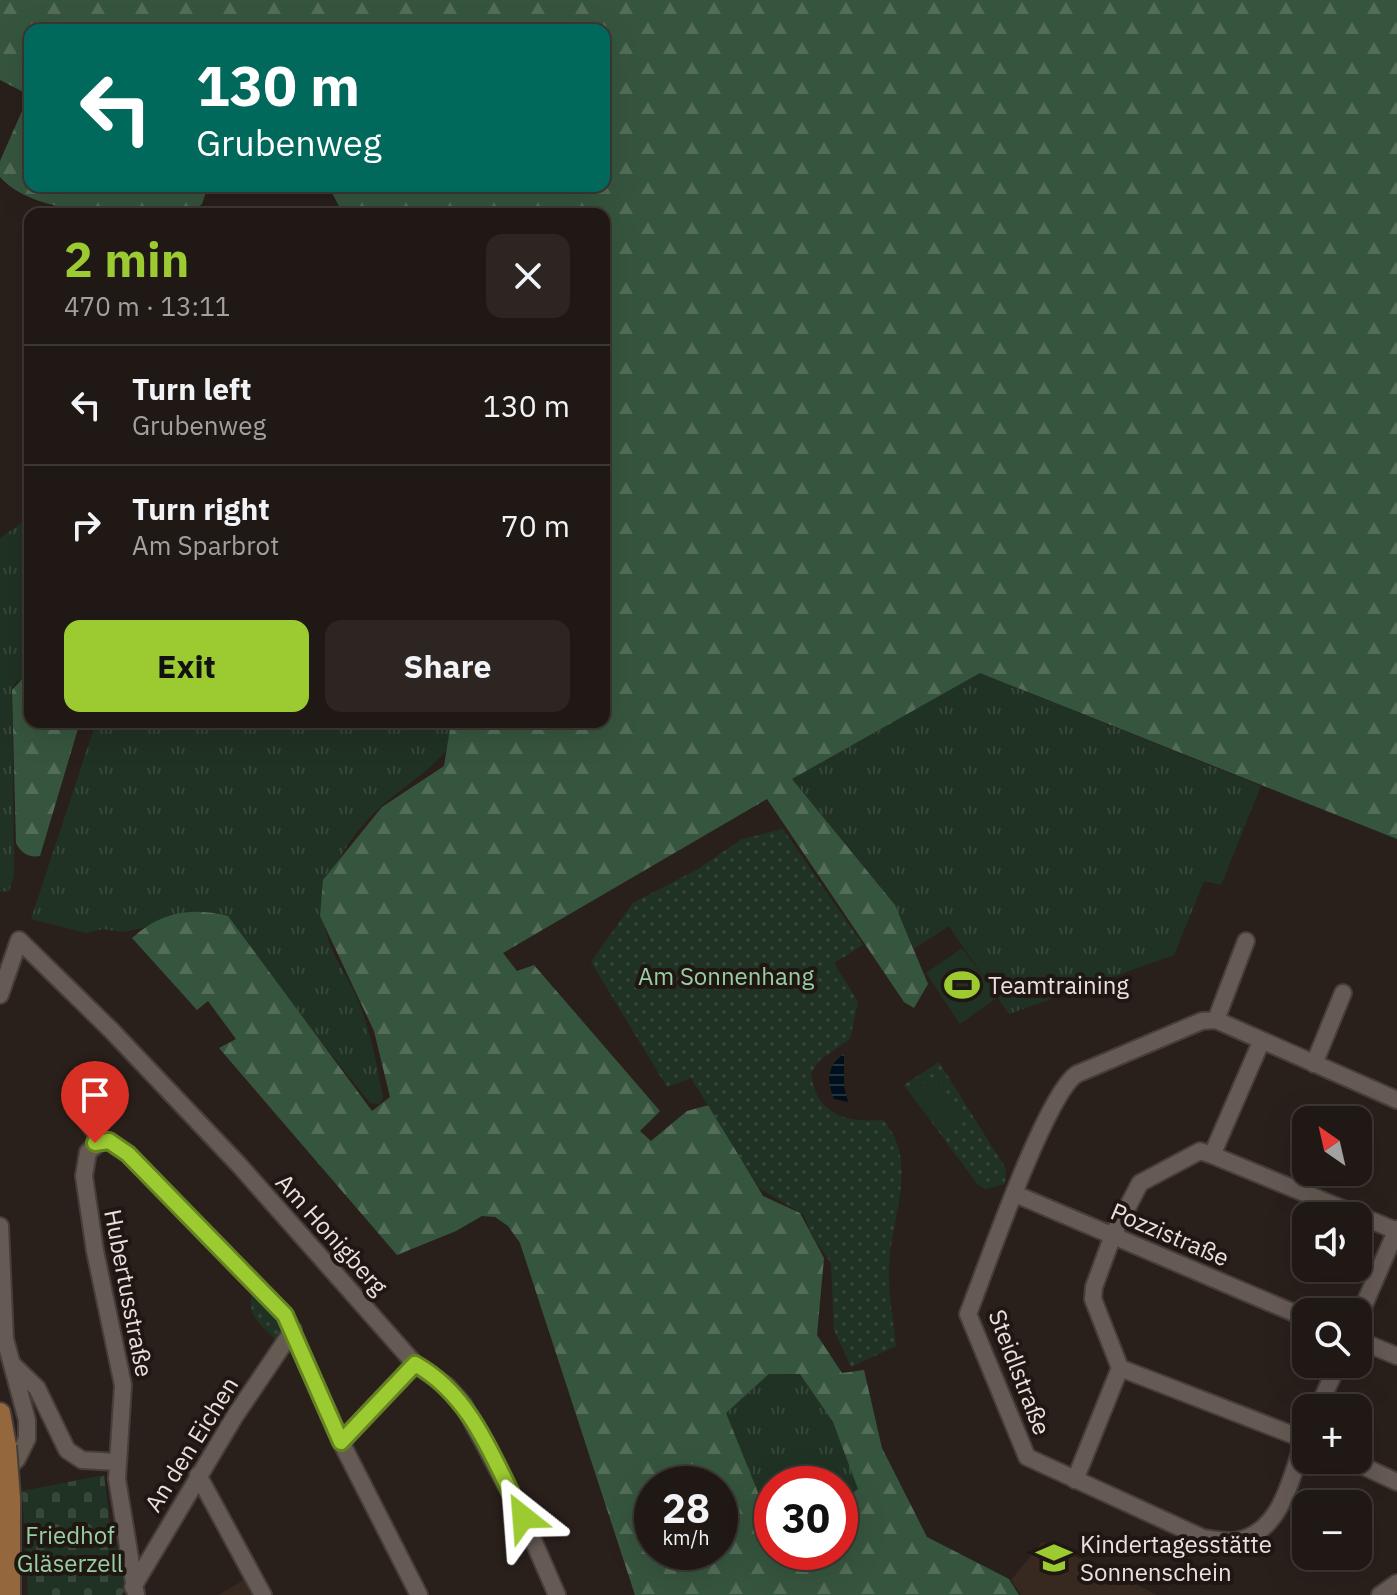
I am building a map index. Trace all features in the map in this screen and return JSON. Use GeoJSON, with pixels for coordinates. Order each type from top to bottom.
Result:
{"type":"FeatureCollection","features":[{"type":"Feature","properties":{"kind":"main road"},"geometry":{"type":"LineString","coordinates":[[0,1413],[10,1498],[10,1595]]}},
{"type":"Feature","properties":{"kind":"street","name":"Am Honigberg"},"geometry":{"type":"LineString","coordinates":[[0,995],[19,940],[240,1166],[415,1364],[447,1386],[463,1404],[523,1517],[557,1595]]}},
{"type":"Feature","properties":{"kind":"street"},"geometry":{"type":"LineString","coordinates":[[1246,941],[1216,1020],[1397,1100]]}},
{"type":"Feature","properties":{"kind":"street"},"geometry":{"type":"LineString","coordinates":[[1314,1064],[1343,993]]}},
{"type":"Feature","properties":{"kind":"street","name":"Steidlstraße"},"geometry":{"type":"LineString","coordinates":[[1216,1020],[1202,1021],[1065,1081],[1015,1194],[968,1314],[1027,1457],[1203,1538],[1235,1541],[1258,1532],[1276,1516],[1292,1474]]}},
{"type":"Feature","properties":{"kind":"street"},"geometry":{"type":"LineString","coordinates":[[1212,1155],[1261,1042]]}},
{"type":"Feature","properties":{"kind":"street"},"geometry":{"type":"LineString","coordinates":[[71,1098],[101,1141],[109,1141],[128,1154],[285,1315],[341,1442],[419,1595]]}},
{"type":"Feature","properties":{"kind":"street","name":"Hubertusstraße"},"geometry":{"type":"LineString","coordinates":[[101,1141],[88,1152],[84,1176],[95,1251],[123,1385],[117,1462],[120,1509],[133,1592]]}},
{"type":"Feature","properties":{"kind":"street"},"geometry":{"type":"LineString","coordinates":[[1075,1480],[1120,1368],[1093,1299],[1113,1235],[1140,1183],[1200,1151],[1397,1230],[1367,1298]]}},
{"type":"Feature","properties":{"kind":"street","name":"Pozzistraße"},"geometry":{"type":"LineString","coordinates":[[1015,1194],[1292,1312]]}},
{"type":"Feature","properties":{"kind":"street"},"geometry":{"type":"LineString","coordinates":[[0,1226],[5,1339],[27,1420],[27,1439],[17,1459],[0,1477]]}},
{"type":"Feature","properties":{"kind":"street","name":"An den Eichen"},"geometry":{"type":"LineString","coordinates":[[133,1592],[198,1475],[293,1330]]}},
{"type":"Feature","properties":{"kind":"street"},"geometry":{"type":"LineString","coordinates":[[1372,1346],[1397,1356]]}},
{"type":"Feature","properties":{"kind":"street"},"geometry":{"type":"LineString","coordinates":[[11,1363],[37,1388],[67,1450],[82,1460],[117,1462]]}},
{"type":"Feature","properties":{"kind":"street"},"geometry":{"type":"LineString","coordinates":[[341,1442],[415,1364]]}},
{"type":"Feature","properties":{"kind":"street"},"geometry":{"type":"LineString","coordinates":[[1120,1368],[1292,1433]]}},
{"type":"Feature","properties":{"kind":"street"},"geometry":{"type":"LineString","coordinates":[[1372,1470],[1397,1482]]}},
{"type":"Feature","properties":{"kind":"street"},"geometry":{"type":"LineString","coordinates":[[198,1475],[263,1595]]}},
{"type":"Feature","properties":{"kind":"street"},"geometry":{"type":"LineString","coordinates":[[1380,1595],[1397,1583]]}},
{"type":"Feature","properties":{"kind":"shaded area","name":"Kindertagesstätte Sonnenschein"},"geometry":{"type":"Polygon","coordinates":[[[1042,1542],[1157,1595],[1021,1595],[1011,1580],[1042,1542]]]}},
{"type":"Feature","properties":{"kind":"shaded area"},"geometry":{"type":"Polygon","coordinates":[[[244,1580],[252,1595],[218,1595],[244,1580]]]}},
{"type":"Feature","properties":{"kind":"green space"},"geometry":{"type":"Polygon","coordinates":[[[0,0],[1397,0],[1397,839],[980,673],[792,779],[895,905],[928,984],[914,1008],[904,1002],[767,799],[503,953],[517,971],[534,965],[660,1111],[640,1131],[651,1141],[687,1111],[709,1105],[763,1196],[800,1213],[824,1258],[817,1335],[842,1373],[864,1370],[882,1448],[927,1537],[1009,1579],[1019,1595],[635,1595],[520,1243],[508,1226],[495,1217],[482,1216],[456,1231],[397,1255],[219,1048],[236,1039],[208,1001],[197,1010],[132,938],[154,922],[177,914],[201,912],[228,916],[372,1111],[390,1097],[374,1031],[320,916],[323,880],[382,807],[444,766],[450,728],[610,728],[610,208],[340,208],[332,192],[610,192],[610,24],[24,24],[24,92],[0,80],[0,0]]]}},
{"type":"Feature","properties":{"kind":"green space"},"geometry":{"type":"Polygon","coordinates":[[[24,106],[24,192],[206,192],[197,208],[70,208],[17,191],[0,177],[0,161],[24,106]]]}},
{"type":"Feature","properties":{"kind":"green space"},"geometry":{"type":"Polygon","coordinates":[[[24,521],[24,679],[16,682],[12,690],[14,876],[9,891],[0,892],[0,538],[24,521]]]}},
{"type":"Feature","properties":{"kind":"green space"},"geometry":{"type":"Polygon","coordinates":[[[980,673],[1261,786],[1221,885],[1204,881],[1174,955],[1009,1014],[949,926],[914,949],[895,905],[792,779],[980,673]]]}},
{"type":"Feature","properties":{"kind":"green space"},"geometry":{"type":"Polygon","coordinates":[[[24,677],[24,728],[78,728],[40,856],[26,854],[16,843],[12,690],[24,677]]]}},
{"type":"Feature","properties":{"kind":"green space"},"geometry":{"type":"Polygon","coordinates":[[[94,728],[460,728],[434,763],[361,827],[343,852],[330,880],[325,910],[327,935],[366,1022],[383,1098],[379,1104],[370,1103],[306,1023],[160,924],[124,932],[103,929],[86,933],[31,919],[94,728]]]}},
{"type":"Feature","properties":{"kind":"green space","name":"Am Sonnenhang"},"geometry":{"type":"Polygon","coordinates":[[[783,829],[863,945],[834,963],[858,1002],[850,1039],[820,1060],[811,1073],[814,1087],[826,1107],[845,1118],[883,1120],[894,1136],[900,1153],[901,1189],[889,1264],[896,1346],[851,1367],[834,1330],[831,1263],[812,1236],[804,1215],[759,1188],[691,1078],[667,1087],[591,962],[633,903],[698,869],[742,839],[783,829]]]}},
{"type":"Feature","properties":{"kind":"green space","name":"Teamtraining"},"geometry":{"type":"Polygon","coordinates":[[[962,948],[998,997],[960,1024],[926,973],[962,948]]]}},
{"type":"Feature","properties":{"kind":"green space"},"geometry":{"type":"Polygon","coordinates":[[[939,1062],[1006,1169],[1005,1184],[986,1189],[978,1185],[904,1085],[939,1062]]]}},
{"type":"Feature","properties":{"kind":"green space"},"geometry":{"type":"Polygon","coordinates":[[[936,1075],[963,1119],[941,1133],[913,1090],[936,1075]]]}},
{"type":"Feature","properties":{"kind":"green space"},"geometry":{"type":"Polygon","coordinates":[[[253,1292],[283,1328],[275,1339],[252,1313],[253,1292]]]}},
{"type":"Feature","properties":{"kind":"green space"},"geometry":{"type":"Polygon","coordinates":[[[769,1374],[801,1374],[833,1422],[850,1466],[754,1466],[754,1482],[726,1413],[769,1374]]]}},
{"type":"Feature","properties":{"kind":"green space","name":"Friedhof Gläserzell"},"geometry":{"type":"Polygon","coordinates":[[[104,1475],[111,1531],[127,1585],[122,1595],[28,1595],[22,1491],[104,1475]]]}},
{"type":"Feature","properties":{"kind":"water"},"geometry":{"type":"Polygon","coordinates":[[[844,1054],[844,1086],[848,1102],[834,1099],[829,1080],[831,1069],[844,1054]]]}},
{"type":"Feature","properties":{"kind":"place","name":"Teamtraining"},"geometry":{"type":"Point","coordinates":[962,985]}},
{"type":"Feature","properties":{"kind":"place","name":"Kindertagesstätte Sonnenschein"},"geometry":{"type":"Point","coordinates":[1054,1558]}},
{"type":"Feature","properties":{"kind":"route"},"geometry":{"type":"LineString","coordinates":[[95,1143],[109,1141],[128,1154],[285,1315],[341,1442],[415,1364],[447,1386],[463,1404],[523,1517]]}}]}
